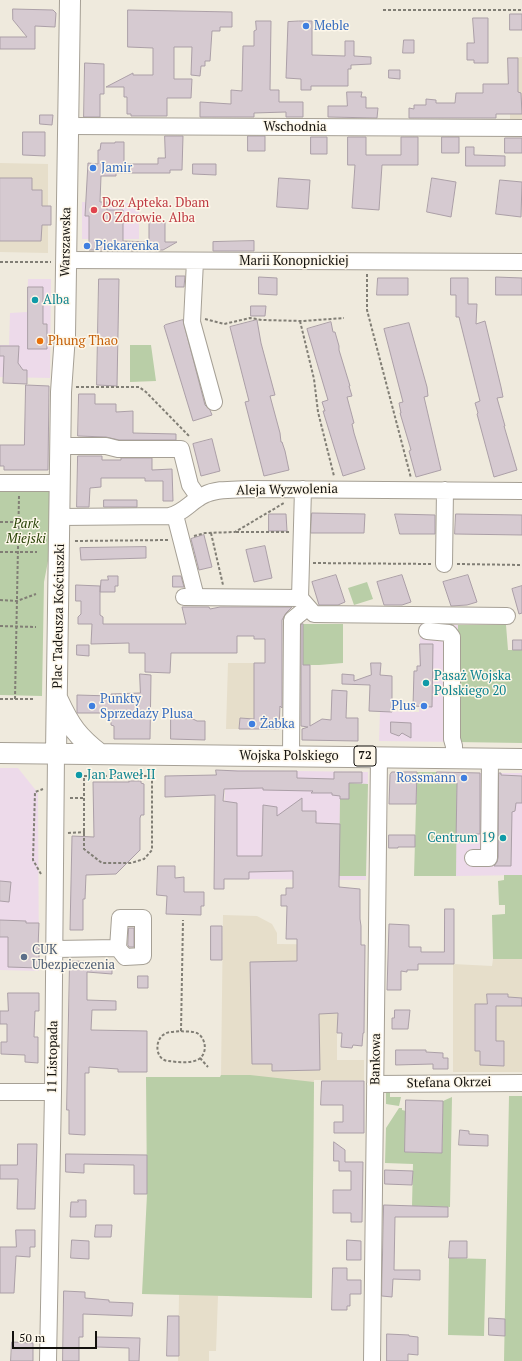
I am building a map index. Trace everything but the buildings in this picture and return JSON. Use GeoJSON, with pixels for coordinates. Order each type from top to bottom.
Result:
{"type":"FeatureCollection","features":[{"type":"Feature","properties":{"kind":"main road","name":"Warszawska"},"geometry":{"type":"LineString","coordinates":[[61,483],[70,0]]}},
{"type":"Feature","properties":{"kind":"main road","name":"Plac Tadeusza Kościuszki"},"geometry":{"type":"LineString","coordinates":[[56,753],[61,483]]}},
{"type":"Feature","properties":{"kind":"main road"},"geometry":{"type":"LineString","coordinates":[[57,700],[78,735],[100,754]]}},
{"type":"Feature","properties":{"kind":"main road","name":"72"},"geometry":{"type":"LineString","coordinates":[[0,753],[56,753]]}},
{"type":"Feature","properties":{"kind":"main road","name":"Wojska Polskiego"},"geometry":{"type":"LineString","coordinates":[[56,753],[522,759]]}},
{"type":"Feature","properties":{"kind":"street","name":"Wschodnia"},"geometry":{"type":"LineString","coordinates":[[68,126],[522,128]]}},
{"type":"Feature","properties":{"kind":"street","name":"Marii Konopnickiej"},"geometry":{"type":"LineString","coordinates":[[66,260],[522,262]]}},
{"type":"Feature","properties":{"kind":"street"},"geometry":{"type":"LineString","coordinates":[[195,261],[192,322],[214,402]]}},
{"type":"Feature","properties":{"kind":"street"},"geometry":{"type":"LineString","coordinates":[[61,446],[106,446],[118,449],[181,449],[190,485],[199,498]]}},
{"type":"Feature","properties":{"kind":"street"},"geometry":{"type":"LineString","coordinates":[[0,482],[61,483]]}},
{"type":"Feature","properties":{"kind":"street","name":"Aleja Wyzwolenia"},"geometry":{"type":"LineString","coordinates":[[175,515],[205,494],[249,489],[522,491]]}},
{"type":"Feature","properties":{"kind":"street"},"geometry":{"type":"LineString","coordinates":[[303,489],[301,563],[304,602],[314,614],[507,616]]}},
{"type":"Feature","properties":{"kind":"street"},"geometry":{"type":"LineString","coordinates":[[444,564],[445,490]]}},
{"type":"Feature","properties":{"kind":"street"},"geometry":{"type":"LineString","coordinates":[[60,517],[175,515],[190,597],[225,597],[304,602]]}},
{"type":"Feature","properties":{"kind":"street"},"geometry":{"type":"LineString","coordinates":[[291,756],[292,620],[304,602]]}},
{"type":"Feature","properties":{"kind":"street"},"geometry":{"type":"LineString","coordinates":[[427,631],[449,633],[452,637],[452,739],[454,746],[454,758]]}},
{"type":"Feature","properties":{"kind":"street","name":"11 Listopada"},"geometry":{"type":"LineString","coordinates":[[48,1361],[55,949],[56,753]]}},
{"type":"Feature","properties":{"kind":"street","name":"Bankowa"},"geometry":{"type":"LineString","coordinates":[[372,1361],[379,757]]}},
{"type":"Feature","properties":{"kind":"street"},"geometry":{"type":"LineString","coordinates":[[473,858],[489,858],[490,758]]}},
{"type":"Feature","properties":{"kind":"street"},"geometry":{"type":"LineString","coordinates":[[55,949],[118,948]]}},
{"type":"Feature","properties":{"kind":"street","name":"Stefana Okrzei"},"geometry":{"type":"LineString","coordinates":[[375,1084],[522,1082]]}},
{"type":"Feature","properties":{"kind":"street"},"geometry":{"type":"LineString","coordinates":[[0,1092],[53,1092]]}},
{"type":"Feature","properties":{"kind":"path"},"geometry":{"type":"LineString","coordinates":[[383,10],[522,10]]}},
{"type":"Feature","properties":{"kind":"path"},"geometry":{"type":"LineString","coordinates":[[0,262],[41,263],[66,260]]}},
{"type":"Feature","properties":{"kind":"path"},"geometry":{"type":"LineString","coordinates":[[367,262],[367,310],[413,483]]}},
{"type":"Feature","properties":{"kind":"path"},"geometry":{"type":"LineString","coordinates":[[192,315],[224,324],[250,318],[262,320],[300,321],[344,318]]}},
{"type":"Feature","properties":{"kind":"path"},"geometry":{"type":"LineString","coordinates":[[300,321],[314,379],[318,412],[335,482]]}},
{"type":"Feature","properties":{"kind":"path"},"geometry":{"type":"LineString","coordinates":[[76,387],[139,387],[146,392],[189,436]]}},
{"type":"Feature","properties":{"kind":"path"},"geometry":{"type":"LineString","coordinates":[[15,699],[19,483]]}},
{"type":"Feature","properties":{"kind":"path"},"geometry":{"type":"LineString","coordinates":[[0,522],[38,522]]}},
{"type":"Feature","properties":{"kind":"path"},"geometry":{"type":"LineString","coordinates":[[235,532],[302,532]]}},
{"type":"Feature","properties":{"kind":"path"},"geometry":{"type":"LineString","coordinates":[[211,533],[225,597]]}},
{"type":"Feature","properties":{"kind":"path"},"geometry":{"type":"LineString","coordinates":[[0,552],[37,552]]}},
{"type":"Feature","properties":{"kind":"path"},"geometry":{"type":"LineString","coordinates":[[301,563],[522,565]]}},
{"type":"Feature","properties":{"kind":"path"},"geometry":{"type":"LineString","coordinates":[[0,600],[17,601],[36,594]]}},
{"type":"Feature","properties":{"kind":"path"},"geometry":{"type":"LineString","coordinates":[[0,626],[36,627]]}},
{"type":"Feature","properties":{"kind":"path"},"geometry":{"type":"LineString","coordinates":[[0,699],[35,699]]}},
{"type":"Feature","properties":{"kind":"path"},"geometry":{"type":"LineString","coordinates":[[152,765],[152,776],[152,850],[144,859],[131,863],[102,863],[84,849],[84,776],[152,776]]}},
{"type":"Feature","properties":{"kind":"path"},"geometry":{"type":"LineString","coordinates":[[67,798],[84,798]]}},
{"type":"Feature","properties":{"kind":"path"},"geometry":{"type":"LineString","coordinates":[[66,833],[84,832]]}},
{"type":"Feature","properties":{"kind":"path"},"geometry":{"type":"LineString","coordinates":[[181,1031],[183,920]]}},
{"type":"Feature","properties":{"kind":"path"},"geometry":{"type":"LineString","coordinates":[[181,1031],[195,1032],[201,1036],[205,1049],[200,1058],[190,1062],[166,1061],[161,1058],[157,1046],[159,1039],[170,1032],[181,1031]]}},
{"type":"Feature","properties":{"kind":"path"},"geometry":{"type":"LineString","coordinates":[[200,1058],[208,1067]]}},
{"type":"Feature","properties":{"kind":"shaded area"},"geometry":{"type":"Polygon","coordinates":[[[507,57],[522,57],[522,120],[510,120],[510,94],[508,93],[507,57]]]}},
{"type":"Feature","properties":{"kind":"shaded area"},"geometry":{"type":"Polygon","coordinates":[[[0,163],[48,164],[48,253],[0,252],[0,163]]]}},
{"type":"Feature","properties":{"kind":"shaded area"},"geometry":{"type":"Polygon","coordinates":[[[82,202],[139,203],[139,239],[82,239],[82,202]]]}},
{"type":"Feature","properties":{"kind":"shaded area"},"geometry":{"type":"Polygon","coordinates":[[[28,279],[51,279],[50,378],[0,377],[0,345],[9,345],[10,313],[27,312],[28,279]]]}},
{"type":"Feature","properties":{"kind":"shaded area"},"geometry":{"type":"Polygon","coordinates":[[[420,624],[458,625],[456,742],[379,741],[380,711],[419,712],[420,624]]]}},
{"type":"Feature","properties":{"kind":"shaded area"},"geometry":{"type":"Polygon","coordinates":[[[228,663],[265,663],[264,719],[240,718],[239,729],[226,729],[228,663]]]}},
{"type":"Feature","properties":{"kind":"shaded area"},"geometry":{"type":"Polygon","coordinates":[[[0,768],[18,768],[38,793],[39,971],[0,970],[0,768]]]}},
{"type":"Feature","properties":{"kind":"shaded area"},"geometry":{"type":"Polygon","coordinates":[[[225,770],[368,772],[366,880],[224,879],[225,770]]]}},
{"type":"Feature","properties":{"kind":"shaded area"},"geometry":{"type":"Polygon","coordinates":[[[458,773],[522,773],[522,875],[456,876],[456,798],[458,773]]]}},
{"type":"Feature","properties":{"kind":"shaded area"},"geometry":{"type":"Polygon","coordinates":[[[223,915],[257,916],[272,924],[277,933],[277,944],[365,945],[364,1033],[337,1033],[337,1060],[364,1060],[364,1080],[314,1080],[312,1298],[218,1296],[216,1351],[209,1351],[209,1361],[178,1361],[179,1295],[221,1077],[223,915]]]}},
{"type":"Feature","properties":{"kind":"shaded area"},"geometry":{"type":"Polygon","coordinates":[[[493,959],[522,959],[522,1072],[453,1072],[453,964],[492,966],[493,959]]]}},
{"type":"Feature","properties":{"kind":"green space"},"geometry":{"type":"Polygon","coordinates":[[[130,345],[151,345],[156,381],[130,382],[130,345]]]}},
{"type":"Feature","properties":{"kind":"green space","name":"Park Miejski"},"geometry":{"type":"Polygon","coordinates":[[[0,491],[53,492],[53,535],[44,582],[42,696],[0,695],[0,491]]]}},
{"type":"Feature","properties":{"kind":"green space"},"geometry":{"type":"Polygon","coordinates":[[[367,582],[373,599],[354,605],[348,588],[367,582]]]}},
{"type":"Feature","properties":{"kind":"green space"},"geometry":{"type":"Polygon","coordinates":[[[303,624],[343,624],[343,663],[303,665],[303,624]]]}},
{"type":"Feature","properties":{"kind":"green space"},"geometry":{"type":"Polygon","coordinates":[[[458,625],[506,625],[508,650],[522,650],[522,743],[456,742],[458,625]]]}},
{"type":"Feature","properties":{"kind":"green space"},"geometry":{"type":"Polygon","coordinates":[[[417,772],[437,772],[437,783],[457,783],[456,876],[414,876],[417,772]]]}},
{"type":"Feature","properties":{"kind":"green space"},"geometry":{"type":"Polygon","coordinates":[[[349,783],[368,784],[366,876],[339,876],[340,799],[349,799],[349,783]]]}},
{"type":"Feature","properties":{"kind":"green space"},"geometry":{"type":"Polygon","coordinates":[[[504,875],[522,875],[522,959],[493,959],[492,915],[505,914],[505,905],[499,905],[498,881],[504,880],[504,875]]]}},
{"type":"Feature","properties":{"kind":"green space"},"geometry":{"type":"Polygon","coordinates":[[[221,1075],[250,1075],[314,1082],[312,1298],[142,1294],[147,1194],[146,1077],[220,1077],[221,1075]]]}},
{"type":"Feature","properties":{"kind":"green space"},"geometry":{"type":"Polygon","coordinates":[[[386,1089],[390,1089],[390,1097],[401,1097],[399,1106],[386,1104],[386,1089]]]}},
{"type":"Feature","properties":{"kind":"green space"},"geometry":{"type":"Polygon","coordinates":[[[509,1096],[522,1096],[522,1361],[504,1361],[509,1096]]]}},
{"type":"Feature","properties":{"kind":"green space"},"geometry":{"type":"Polygon","coordinates":[[[452,1097],[450,1207],[412,1206],[413,1164],[385,1163],[386,1128],[399,1108],[402,1108],[402,1110],[406,1111],[405,1152],[442,1153],[443,1101],[452,1097]]]}},
{"type":"Feature","properties":{"kind":"green space"},"geometry":{"type":"Polygon","coordinates":[[[449,1258],[486,1259],[484,1336],[448,1335],[449,1258]]]}},
{"type":"Feature","properties":{"kind":"place","name":"Meble"},"geometry":{"type":"Point","coordinates":[306,26]}},
{"type":"Feature","properties":{"kind":"place","name":"Jamir"},"geometry":{"type":"Point","coordinates":[93,168]}},
{"type":"Feature","properties":{"kind":"place","name":"Doz Apteka. Dbam O Zdrowie. Alba"},"geometry":{"type":"Point","coordinates":[94,210]}},
{"type":"Feature","properties":{"kind":"place","name":"Piekarenka"},"geometry":{"type":"Point","coordinates":[87,246]}},
{"type":"Feature","properties":{"kind":"place","name":"Alba"},"geometry":{"type":"Point","coordinates":[35,300]}},
{"type":"Feature","properties":{"kind":"place","name":"Phung Thao"},"geometry":{"type":"Point","coordinates":[40,341]}},
{"type":"Feature","properties":{"kind":"place","name":"Pasaż Wojska Polskiego 20"},"geometry":{"type":"Point","coordinates":[426,683]}},
{"type":"Feature","properties":{"kind":"place","name":"Punkty Sprzedaży Plusa"},"geometry":{"type":"Point","coordinates":[92,706]}},
{"type":"Feature","properties":{"kind":"place","name":"Plus"},"geometry":{"type":"Point","coordinates":[424,706]}},
{"type":"Feature","properties":{"kind":"place","name":"Żabka"},"geometry":{"type":"Point","coordinates":[252,724]}},
{"type":"Feature","properties":{"kind":"place","name":"Jan Paweł II"},"geometry":{"type":"Point","coordinates":[79,775]}},
{"type":"Feature","properties":{"kind":"place","name":"Rossmann"},"geometry":{"type":"Point","coordinates":[464,778]}},
{"type":"Feature","properties":{"kind":"place","name":"Centrum 19"},"geometry":{"type":"Point","coordinates":[503,838]}},
{"type":"Feature","properties":{"kind":"place","name":"CUK Ubezpieczenia"},"geometry":{"type":"Point","coordinates":[24,957]}}]}
